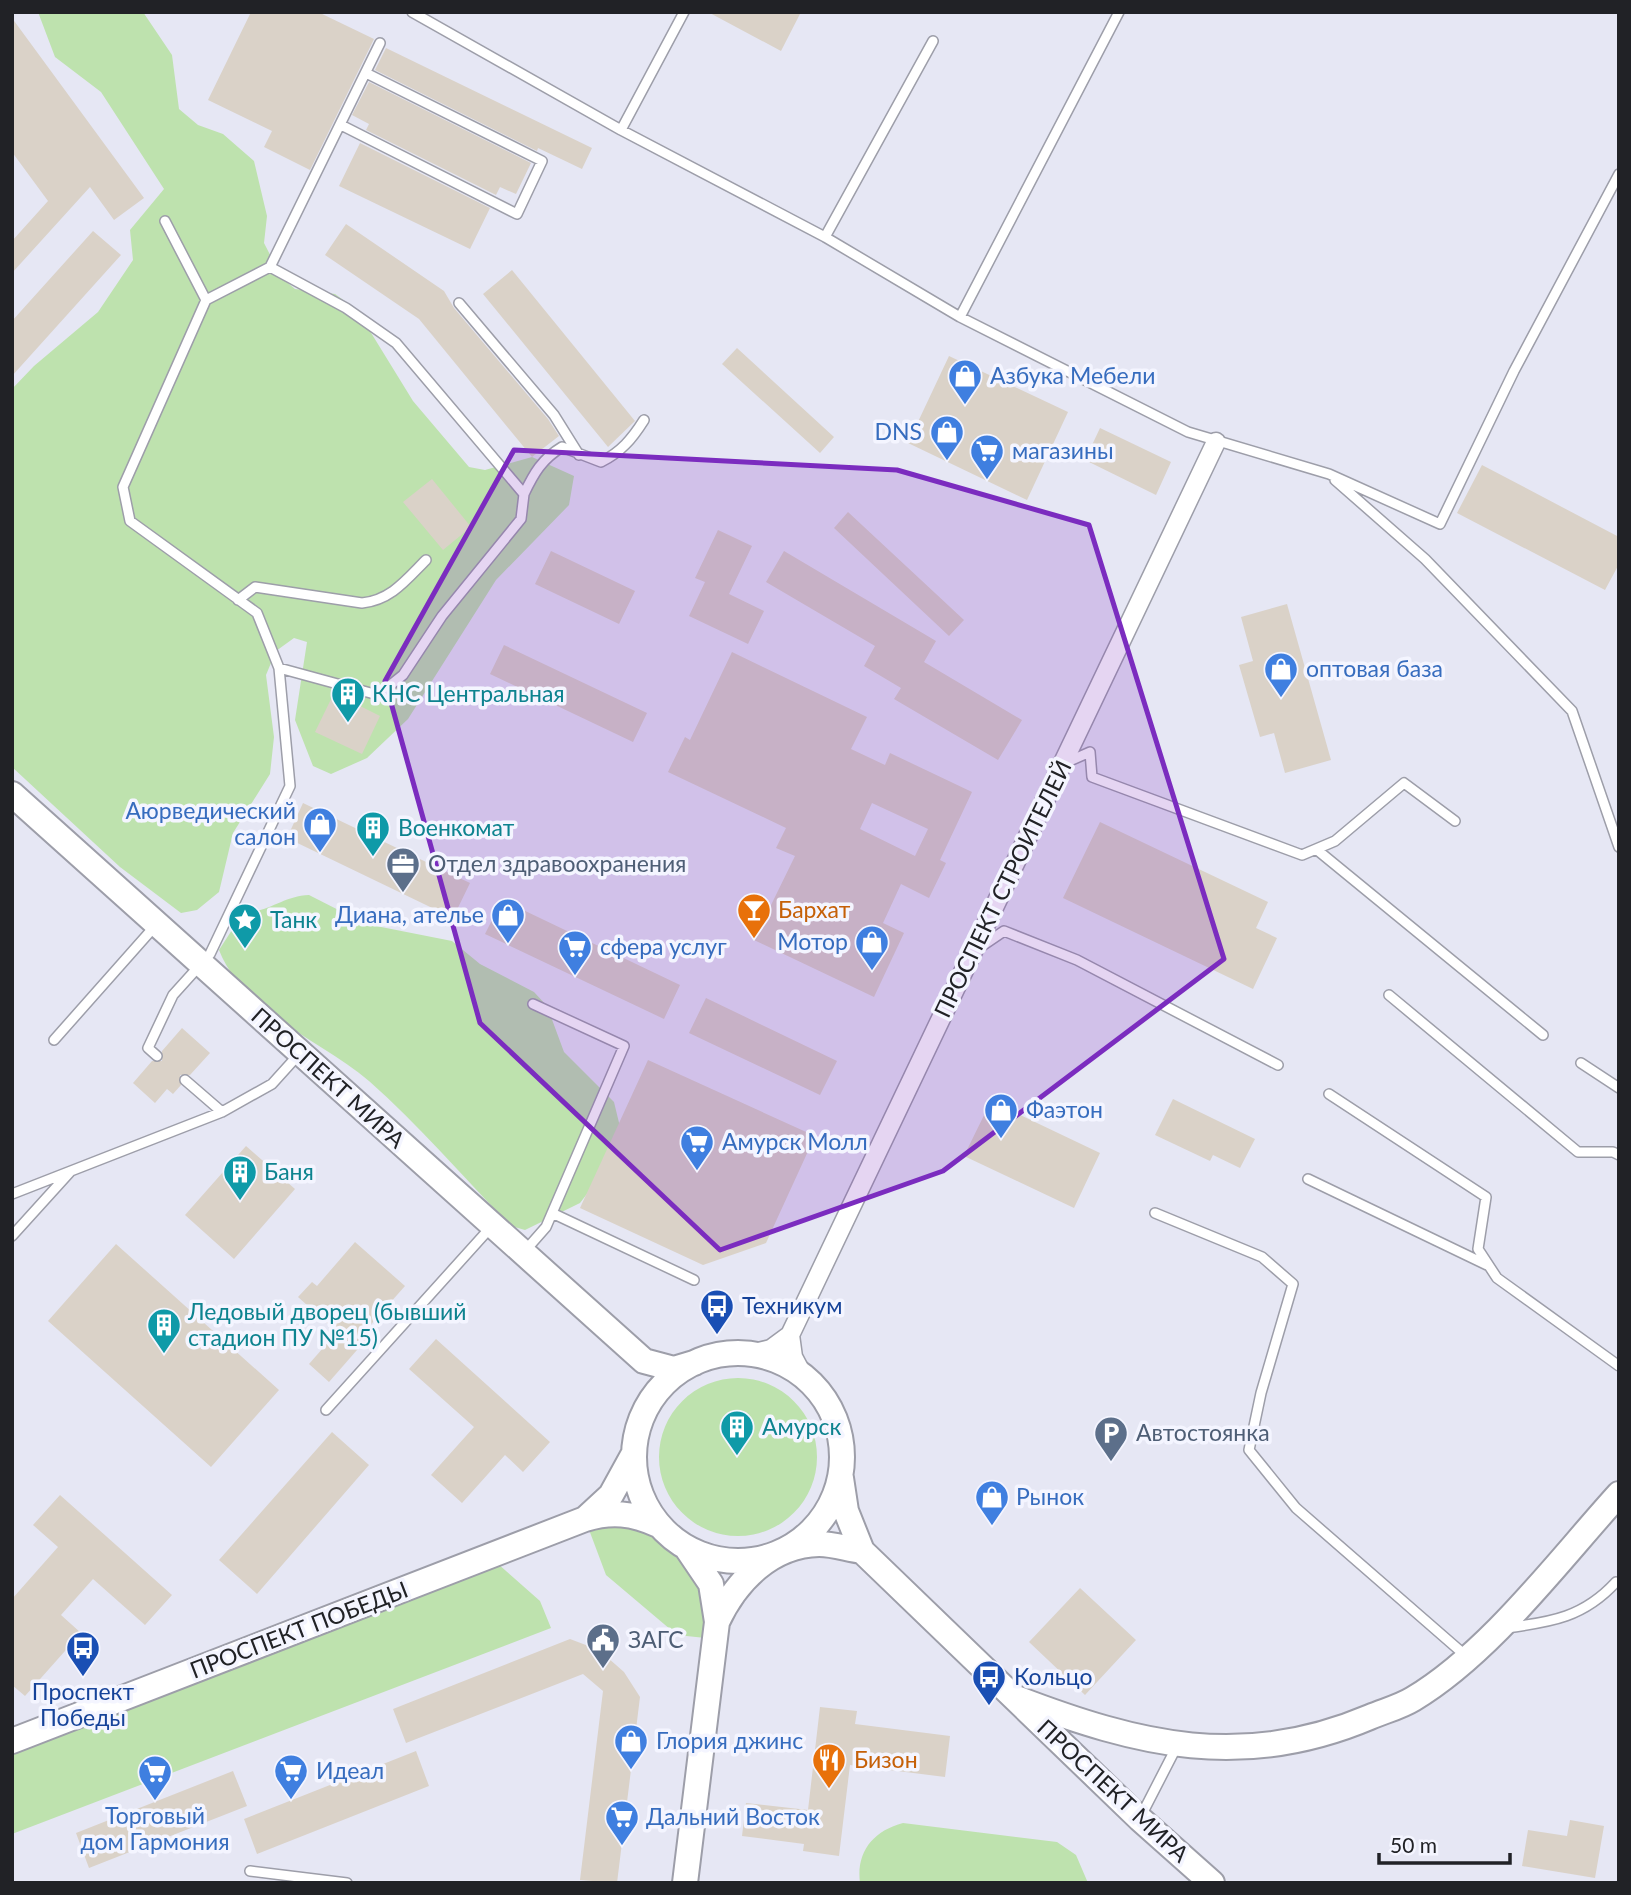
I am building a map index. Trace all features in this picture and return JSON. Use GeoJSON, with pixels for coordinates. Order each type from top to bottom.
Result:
{"type":"FeatureCollection","features":[{"type":"Feature","properties":{"kind":"street","name":"ПРОСПЕКТ СТРОИТЕЛЕЙ"},"geometry":{"type":"LineString","coordinates":[[790,1335],[1216,442]]}},
{"type":"Feature","properties":{"kind":"street","name":"ПРОСПЕКТ МИРА"},"geometry":{"type":"LineString","coordinates":[[12,794],[644,1361]]}},
{"type":"Feature","properties":{"kind":"street"},"geometry":{"type":"LineString","coordinates":[[644,1361],[653,1366],[674,1369],[731,1353],[771,1349],[790,1335],[793,1357],[803,1376]]}},
{"type":"Feature","properties":{"kind":"street"},"geometry":{"type":"LineString","coordinates":[[750,1353],[787,1365],[803,1376],[817,1389],[832,1413],[841,1441],[846,1511],[862,1551]]}},
{"type":"Feature","properties":{"kind":"street"},"geometry":{"type":"LineString","coordinates":[[644,1361],[653,1383],[650,1400],[635,1435],[633,1454],[639,1492],[658,1525]]}},
{"type":"Feature","properties":{"kind":"street"},"geometry":{"type":"LineString","coordinates":[[650,1400],[662,1385],[694,1363]]}},
{"type":"Feature","properties":{"kind":"street"},"geometry":{"type":"LineString","coordinates":[[585,1519],[611,1495],[633,1454]]}},
{"type":"Feature","properties":{"kind":"street"},"geometry":{"type":"LineString","coordinates":[[718,1622],[741,1583],[798,1542],[825,1514],[840,1479],[842,1460]]}},
{"type":"Feature","properties":{"kind":"street"},"geometry":{"type":"LineString","coordinates":[[1016,1698],[1079,1722],[1177,1746],[1238,1749],[1332,1733],[1413,1699],[1467,1657],[1497,1629],[1619,1493]]}},
{"type":"Feature","properties":{"kind":"street"},"geometry":{"type":"LineString","coordinates":[[585,1519],[600,1515],[626,1514],[658,1525],[688,1549],[711,1584],[718,1622],[685,1883]]}},
{"type":"Feature","properties":{"kind":"street","name":"ПРОСПЕКТ ПОБЕДЫ"},"geometry":{"type":"LineString","coordinates":[[12,1741],[585,1519]]}},
{"type":"Feature","properties":{"kind":"street"},"geometry":{"type":"LineString","coordinates":[[688,1549],[725,1561],[763,1559],[781,1552],[820,1544],[862,1551]]}},
{"type":"Feature","properties":{"kind":"street","name":"ПРОСПЕКТ МИРА"},"geometry":{"type":"LineString","coordinates":[[862,1551],[1140,1819],[1212,1883]]}},
{"type":"Feature","properties":{"kind":"lane"},"geometry":{"type":"LineString","coordinates":[[412,12],[621,130],[825,237],[960,317],[1188,432],[1329,474],[1440,524],[1514,371],[1619,174]]}},
{"type":"Feature","properties":{"kind":"lane"},"geometry":{"type":"LineString","coordinates":[[621,130],[684,12]]}},
{"type":"Feature","properties":{"kind":"lane"},"geometry":{"type":"LineString","coordinates":[[960,317],[1119,12]]}},
{"type":"Feature","properties":{"kind":"lane"},"geometry":{"type":"LineString","coordinates":[[825,237],[933,41]]}},
{"type":"Feature","properties":{"kind":"lane"},"geometry":{"type":"LineString","coordinates":[[157,1056],[148,1048],[173,995],[210,954],[290,786],[279,668],[257,614],[130,521],[123,487],[206,300],[270,267],[380,43]]}},
{"type":"Feature","properties":{"kind":"lane"},"geometry":{"type":"LineString","coordinates":[[341,125],[517,214],[542,161],[366,73]]}},
{"type":"Feature","properties":{"kind":"lane"},"geometry":{"type":"LineString","coordinates":[[165,221],[206,300]]}},
{"type":"Feature","properties":{"kind":"lane"},"geometry":{"type":"LineString","coordinates":[[270,267],[346,308],[396,343],[524,494]]}},
{"type":"Feature","properties":{"kind":"lane"},"geometry":{"type":"LineString","coordinates":[[459,303],[554,415],[579,454]]}},
{"type":"Feature","properties":{"kind":"lane"},"geometry":{"type":"LineString","coordinates":[[279,668],[378,695],[402,674],[442,616],[521,519],[524,494],[536,468],[562,447],[601,462],[614,456],[630,441],[644,420]]}},
{"type":"Feature","properties":{"kind":"lane"},"geometry":{"type":"LineString","coordinates":[[1329,474],[1425,559],[1572,711],[1619,846]]}},
{"type":"Feature","properties":{"kind":"lane"},"geometry":{"type":"LineString","coordinates":[[238,600],[256,587],[362,603],[376,602],[393,593],[426,560]]}},
{"type":"Feature","properties":{"kind":"lane"},"geometry":{"type":"LineString","coordinates":[[1063,764],[1090,752],[1092,778],[1302,855],[1335,841],[1404,783],[1455,821]]}},
{"type":"Feature","properties":{"kind":"lane"},"geometry":{"type":"LineString","coordinates":[[1317,849],[1543,1035]]}},
{"type":"Feature","properties":{"kind":"lane"},"geometry":{"type":"LineString","coordinates":[[54,1040],[156,924]]}},
{"type":"Feature","properties":{"kind":"lane"},"geometry":{"type":"LineString","coordinates":[[972,953],[1004,931],[1077,960],[1278,1065]]}},
{"type":"Feature","properties":{"kind":"lane"},"geometry":{"type":"LineString","coordinates":[[1389,995],[1578,1152],[1613,1152],[1619,1155]]}},
{"type":"Feature","properties":{"kind":"lane"},"geometry":{"type":"LineString","coordinates":[[523,1253],[546,1227],[624,1046],[533,1003]]}},
{"type":"Feature","properties":{"kind":"lane"},"geometry":{"type":"LineString","coordinates":[[12,1194],[222,1112],[272,1084],[300,1053]]}},
{"type":"Feature","properties":{"kind":"lane"},"geometry":{"type":"LineString","coordinates":[[1581,1063],[1619,1088]]}},
{"type":"Feature","properties":{"kind":"lane"},"geometry":{"type":"LineString","coordinates":[[185,1080],[222,1112]]}},
{"type":"Feature","properties":{"kind":"lane"},"geometry":{"type":"LineString","coordinates":[[1329,1094],[1486,1197],[1478,1249],[1497,1278],[1619,1366]]}},
{"type":"Feature","properties":{"kind":"lane"},"geometry":{"type":"LineString","coordinates":[[12,1236],[71,1171]]}},
{"type":"Feature","properties":{"kind":"lane"},"geometry":{"type":"LineString","coordinates":[[1308,1179],[1489,1266]]}},
{"type":"Feature","properties":{"kind":"lane"},"geometry":{"type":"LineString","coordinates":[[552,1213],[694,1280]]}},
{"type":"Feature","properties":{"kind":"lane"},"geometry":{"type":"LineString","coordinates":[[1154,1213],[1262,1257],[1293,1284],[1261,1393],[1249,1450],[1296,1508],[1467,1657]]}},
{"type":"Feature","properties":{"kind":"lane"},"geometry":{"type":"LineString","coordinates":[[326,1410],[492,1225]]}},
{"type":"Feature","properties":{"kind":"lane"},"geometry":{"type":"LineString","coordinates":[[1497,1629],[1556,1621],[1599,1601],[1616,1582]]}},
{"type":"Feature","properties":{"kind":"lane"},"geometry":{"type":"LineString","coordinates":[[1140,1819],[1177,1746]]}},
{"type":"Feature","properties":{"kind":"lane"},"geometry":{"type":"LineString","coordinates":[[250,1871],[347,1883]]}},
{"type":"Feature","properties":{"kind":"highlighted area"},"geometry":{"type":"Polygon","coordinates":[[[514,450],[897,470],[1089,525],[1224,959],[943,1171],[720,1250],[480,1023],[385,681],[514,450]]]}},
{"type":"Feature","properties":{"kind":"green space"},"geometry":{"type":"Polygon","coordinates":[[[38,12],[143,12],[172,55],[179,109],[198,125],[223,134],[254,161],[267,216],[264,243],[282,278],[295,289],[335,294],[357,310],[413,401],[469,467],[485,470],[532,457],[574,476],[569,505],[496,580],[408,719],[367,758],[331,774],[313,766],[295,720],[307,642],[294,638],[276,651],[266,675],[274,737],[270,774],[233,833],[219,892],[197,910],[181,913],[120,867],[12,767],[12,389],[34,366],[98,312],[133,260],[130,230],[164,189],[101,92],[55,57],[38,12]]]}},
{"type":"Feature","properties":{"kind":"green space"},"geometry":{"type":"Polygon","coordinates":[[[309,895],[366,924],[452,941],[480,964],[534,992],[547,1006],[564,1052],[614,1102],[621,1131],[616,1156],[580,1203],[525,1230],[511,1226],[424,1134],[369,1081],[264,1008],[246,991],[219,950],[243,913],[309,895]]]}},
{"type":"Feature","properties":{"kind":"green space"},"geometry":{"type":"Polygon","coordinates":[[[738,1378],[768,1384],[794,1401],[811,1427],[817,1457],[811,1487],[794,1513],[768,1530],[738,1536],[708,1530],[682,1513],[665,1487],[659,1457],[665,1427],[682,1401],[708,1384],[738,1378]]]}},
{"type":"Feature","properties":{"kind":"green space"},"geometry":{"type":"Polygon","coordinates":[[[585,1519],[658,1525],[688,1550],[715,1639],[677,1635],[606,1575],[585,1519]]]}},
{"type":"Feature","properties":{"kind":"green space"},"geometry":{"type":"Polygon","coordinates":[[[489,1556],[540,1601],[551,1628],[12,1834],[12,1741],[489,1556]]]}},
{"type":"Feature","properties":{"kind":"green space"},"geometry":{"type":"Polygon","coordinates":[[[903,1823],[1057,1842],[1076,1855],[1088,1883],[860,1883],[861,1862],[869,1844],[883,1831],[903,1823]]]}},
{"type":"Feature","properties":{"kind":"building"},"geometry":{"type":"Polygon","coordinates":[[[251,12],[318,12],[374,39],[310,170],[264,147],[272,131],[208,100],[251,12]]]}},
{"type":"Feature","properties":{"kind":"building"},"geometry":{"type":"Polygon","coordinates":[[[708,12],[801,12],[781,51],[708,12]]]}},
{"type":"Feature","properties":{"kind":"building"},"geometry":{"type":"Polygon","coordinates":[[[12,18],[144,198],[114,220],[90,187],[12,273],[12,241],[48,201],[12,152],[12,18]]]}},
{"type":"Feature","properties":{"kind":"building"},"geometry":{"type":"Polygon","coordinates":[[[386,48],[592,148],[582,169],[538,148],[537,151],[375,70],[386,48]]]}},
{"type":"Feature","properties":{"kind":"building"},"geometry":{"type":"Polygon","coordinates":[[[369,82],[531,163],[516,194],[500,187],[496,195],[366,130],[369,124],[352,115],[369,82]]]}},
{"type":"Feature","properties":{"kind":"building"},"geometry":{"type":"Polygon","coordinates":[[[360,143],[490,208],[470,249],[339,186],[360,143]]]}},
{"type":"Feature","properties":{"kind":"building"},"geometry":{"type":"Polygon","coordinates":[[[346,224],[444,291],[454,308],[548,419],[559,436],[532,457],[419,319],[325,255],[346,224]]]}},
{"type":"Feature","properties":{"kind":"building"},"geometry":{"type":"Polygon","coordinates":[[[93,231],[121,255],[12,376],[12,321],[93,231]]]}},
{"type":"Feature","properties":{"kind":"building"},"geometry":{"type":"Polygon","coordinates":[[[512,270],[635,421],[608,447],[483,294],[512,270]]]}},
{"type":"Feature","properties":{"kind":"building"},"geometry":{"type":"Polygon","coordinates":[[[737,348],[834,437],[820,453],[722,364],[737,348]]]}},
{"type":"Feature","properties":{"kind":"building"},"geometry":{"type":"Polygon","coordinates":[[[949,356],[1068,412],[1027,500],[908,443],[949,356]]]}},
{"type":"Feature","properties":{"kind":"building"},"geometry":{"type":"Polygon","coordinates":[[[1100,428],[1171,462],[1156,495],[1085,460],[1100,428]]]}},
{"type":"Feature","properties":{"kind":"building"},"geometry":{"type":"Polygon","coordinates":[[[1482,465],[1619,537],[1619,564],[1605,590],[1457,513],[1482,465]]]}},
{"type":"Feature","properties":{"kind":"building"},"geometry":{"type":"Polygon","coordinates":[[[432,479],[471,527],[443,550],[403,502],[432,479]]]}},
{"type":"Feature","properties":{"kind":"building"},"geometry":{"type":"Polygon","coordinates":[[[848,512],[964,620],[949,636],[834,528],[848,512]]]}},
{"type":"Feature","properties":{"kind":"building"},"geometry":{"type":"Polygon","coordinates":[[[718,530],[752,546],[729,594],[764,611],[748,644],[689,616],[705,582],[695,578],[718,530]]]}},
{"type":"Feature","properties":{"kind":"building"},"geometry":{"type":"Polygon","coordinates":[[[551,551],[635,591],[619,624],[535,584],[551,551]]]}},
{"type":"Feature","properties":{"kind":"building"},"geometry":{"type":"Polygon","coordinates":[[[784,551],[936,641],[924,662],[1022,720],[998,760],[894,699],[901,688],[864,666],[875,646],[766,582],[784,551]]]}},
{"type":"Feature","properties":{"kind":"building","name":"оптовая база"},"geometry":{"type":"Polygon","coordinates":[[[1287,604],[1331,760],[1285,773],[1274,733],[1260,737],[1239,665],[1253,661],[1241,617],[1287,604]]]}},
{"type":"Feature","properties":{"kind":"building"},"geometry":{"type":"Polygon","coordinates":[[[504,645],[647,713],[633,742],[490,674],[504,645]]]}},
{"type":"Feature","properties":{"kind":"building"},"geometry":{"type":"Polygon","coordinates":[[[732,652],[867,717],[851,749],[885,765],[890,753],[972,792],[940,860],[946,863],[929,898],[901,884],[883,923],[904,933],[874,997],[754,940],[795,856],[776,848],[786,828],[668,772],[685,737],[690,740],[732,652]],[[872,803],[860,829],[915,856],[928,829],[872,803]]]}},
{"type":"Feature","properties":{"kind":"building","name":"КНС Центральная"},"geometry":{"type":"Polygon","coordinates":[[[334,693],[380,716],[362,754],[315,732],[334,693]]]}},
{"type":"Feature","properties":{"kind":"building","name":"Военкомат"},"geometry":{"type":"Polygon","coordinates":[[[303,803],[470,883],[453,918],[287,838],[303,803]]]}},
{"type":"Feature","properties":{"kind":"building"},"geometry":{"type":"Polygon","coordinates":[[[1100,822],[1268,902],[1256,928],[1277,938],[1253,989],[1063,898],[1100,822]]]}},
{"type":"Feature","properties":{"kind":"building"},"geometry":{"type":"Polygon","coordinates":[[[502,900],[680,985],[664,1019],[485,934],[502,900]]]}},
{"type":"Feature","properties":{"kind":"building"},"geometry":{"type":"Polygon","coordinates":[[[706,998],[837,1061],[820,1095],[689,1033],[706,998]]]}},
{"type":"Feature","properties":{"kind":"building"},"geometry":{"type":"Polygon","coordinates":[[[182,1028],[210,1053],[190,1075],[180,1075],[181,1085],[173,1094],[167,1089],[155,1103],[133,1083],[152,1061],[162,1061],[162,1051],[182,1028]]]}},
{"type":"Feature","properties":{"kind":"building","name":"Амурск Молл"},"geometry":{"type":"Polygon","coordinates":[[[648,1060],[815,1136],[766,1243],[703,1265],[580,1208],[648,1060]]]}},
{"type":"Feature","properties":{"kind":"building"},"geometry":{"type":"Polygon","coordinates":[[[1173,1099],[1255,1139],[1240,1168],[1213,1155],[1210,1161],[1155,1135],[1173,1099]]]}},
{"type":"Feature","properties":{"kind":"building"},"geometry":{"type":"Polygon","coordinates":[[[991,1101],[1100,1153],[1074,1208],[964,1156],[991,1101]]]}},
{"type":"Feature","properties":{"kind":"building","name":"Баня"},"geometry":{"type":"Polygon","coordinates":[[[246,1146],[295,1189],[234,1259],[185,1215],[246,1146]]]}},
{"type":"Feature","properties":{"kind":"building"},"geometry":{"type":"Polygon","coordinates":[[[355,1242],[405,1286],[366,1330],[371,1334],[329,1382],[309,1364],[337,1332],[298,1297],[312,1282],[317,1286],[355,1242]]]}},
{"type":"Feature","properties":{"kind":"building","name":"Ледовый дворец (бывший cтадион ПУ №15)"},"geometry":{"type":"Polygon","coordinates":[[[116,1244],[279,1390],[211,1467],[48,1321],[116,1244]]]}},
{"type":"Feature","properties":{"kind":"building"},"geometry":{"type":"Polygon","coordinates":[[[436,1339],[550,1442],[523,1472],[505,1455],[462,1503],[431,1475],[474,1427],[409,1369],[436,1339]]]}},
{"type":"Feature","properties":{"kind":"building"},"geometry":{"type":"Polygon","coordinates":[[[332,1432],[369,1465],[257,1594],[219,1560],[332,1432]]]}},
{"type":"Feature","properties":{"kind":"building"},"geometry":{"type":"Polygon","coordinates":[[[60,1495],[172,1595],[145,1625],[93,1579],[61,1615],[81,1633],[25,1696],[12,1685],[12,1599],[58,1547],[33,1525],[60,1495]]]}},
{"type":"Feature","properties":{"kind":"building"},"geometry":{"type":"Polygon","coordinates":[[[1080,1588],[1136,1640],[1085,1695],[1029,1642],[1080,1588]]]}},
{"type":"Feature","properties":{"kind":"building"},"geometry":{"type":"Polygon","coordinates":[[[570,1639],[599,1650],[624,1672],[640,1697],[617,1883],[580,1880],[603,1691],[583,1674],[406,1743],[393,1709],[570,1639]]]}},
{"type":"Feature","properties":{"kind":"building","name":"Бизон"},"geometry":{"type":"Polygon","coordinates":[[[820,1707],[857,1711],[855,1724],[950,1736],[945,1777],[850,1765],[839,1856],[803,1851],[804,1844],[742,1836],[746,1803],[808,1810],[820,1707]]]}},
{"type":"Feature","properties":{"kind":"building"},"geometry":{"type":"Polygon","coordinates":[[[416,1751],[429,1786],[257,1854],[244,1819],[416,1751]]]}},
{"type":"Feature","properties":{"kind":"building"},"geometry":{"type":"Polygon","coordinates":[[[233,1771],[247,1806],[89,1868],[76,1833],[233,1771]]]}},
{"type":"Feature","properties":{"kind":"building"},"geometry":{"type":"Polygon","coordinates":[[[1570,1820],[1604,1826],[1595,1878],[1522,1866],[1528,1830],[1567,1836],[1570,1820]]]}},
{"type":"Feature","properties":{"kind":"place","name":"Азбука Мебели"},"geometry":{"type":"Point","coordinates":[965,406]}},
{"type":"Feature","properties":{"kind":"place","name":"DNS"},"geometry":{"type":"Point","coordinates":[947,462]}},
{"type":"Feature","properties":{"kind":"place","name":"магазины"},"geometry":{"type":"Point","coordinates":[987,481]}},
{"type":"Feature","properties":{"kind":"place","name":"оптовая база"},"geometry":{"type":"Point","coordinates":[1281,699]}},
{"type":"Feature","properties":{"kind":"place","name":"КНС Центральная"},"geometry":{"type":"Point","coordinates":[348,724]}},
{"type":"Feature","properties":{"kind":"place","name":"Аюрведический салон"},"geometry":{"type":"Point","coordinates":[320,854]}},
{"type":"Feature","properties":{"kind":"place","name":"Военкомат"},"geometry":{"type":"Point","coordinates":[373,858]}},
{"type":"Feature","properties":{"kind":"place","name":"Отдел здравоохранения"},"geometry":{"type":"Point","coordinates":[403,894]}},
{"type":"Feature","properties":{"kind":"place","name":"Бархат"},"geometry":{"type":"Point","coordinates":[754,940]}},
{"type":"Feature","properties":{"kind":"place","name":"Диана, ателье"},"geometry":{"type":"Point","coordinates":[508,945]}},
{"type":"Feature","properties":{"kind":"place","name":"Танк"},"geometry":{"type":"Point","coordinates":[245,950]}},
{"type":"Feature","properties":{"kind":"place","name":"Мотор"},"geometry":{"type":"Point","coordinates":[872,972]}},
{"type":"Feature","properties":{"kind":"place","name":"сфера услуг"},"geometry":{"type":"Point","coordinates":[575,977]}},
{"type":"Feature","properties":{"kind":"place","name":"Фаэтон"},"geometry":{"type":"Point","coordinates":[1001,1140]}},
{"type":"Feature","properties":{"kind":"place","name":"Амурск Молл"},"geometry":{"type":"Point","coordinates":[697,1172]}},
{"type":"Feature","properties":{"kind":"place","name":"Баня"},"geometry":{"type":"Point","coordinates":[240,1202]}},
{"type":"Feature","properties":{"kind":"place","name":"Техникум"},"geometry":{"type":"Point","coordinates":[717,1336]}},
{"type":"Feature","properties":{"kind":"place","name":"Ледовый дворец (бывший cтадион ПУ №15)"},"geometry":{"type":"Point","coordinates":[164,1355]}},
{"type":"Feature","properties":{"kind":"place","name":"Амурск"},"geometry":{"type":"Point","coordinates":[737,1457]}},
{"type":"Feature","properties":{"kind":"place","name":"Автостоянка"},"geometry":{"type":"Point","coordinates":[1111,1463]}},
{"type":"Feature","properties":{"kind":"place","name":"Рынок"},"geometry":{"type":"Point","coordinates":[992,1527]}},
{"type":"Feature","properties":{"kind":"place","name":"ЗАГС"},"geometry":{"type":"Point","coordinates":[603,1670]}},
{"type":"Feature","properties":{"kind":"place","name":"Проспект Победы"},"geometry":{"type":"Point","coordinates":[83,1678]}},
{"type":"Feature","properties":{"kind":"place","name":"Кольцо"},"geometry":{"type":"Point","coordinates":[989,1707]}},
{"type":"Feature","properties":{"kind":"place","name":"Глория джинс"},"geometry":{"type":"Point","coordinates":[631,1771]}},
{"type":"Feature","properties":{"kind":"place","name":"Бизон"},"geometry":{"type":"Point","coordinates":[829,1790]}},
{"type":"Feature","properties":{"kind":"place","name":"Идеал"},"geometry":{"type":"Point","coordinates":[291,1801]}},
{"type":"Feature","properties":{"kind":"place","name":"Торговый дом Гармония"},"geometry":{"type":"Point","coordinates":[155,1802]}},
{"type":"Feature","properties":{"kind":"place","name":"Дальний Восток"},"geometry":{"type":"Point","coordinates":[622,1847]}}]}
